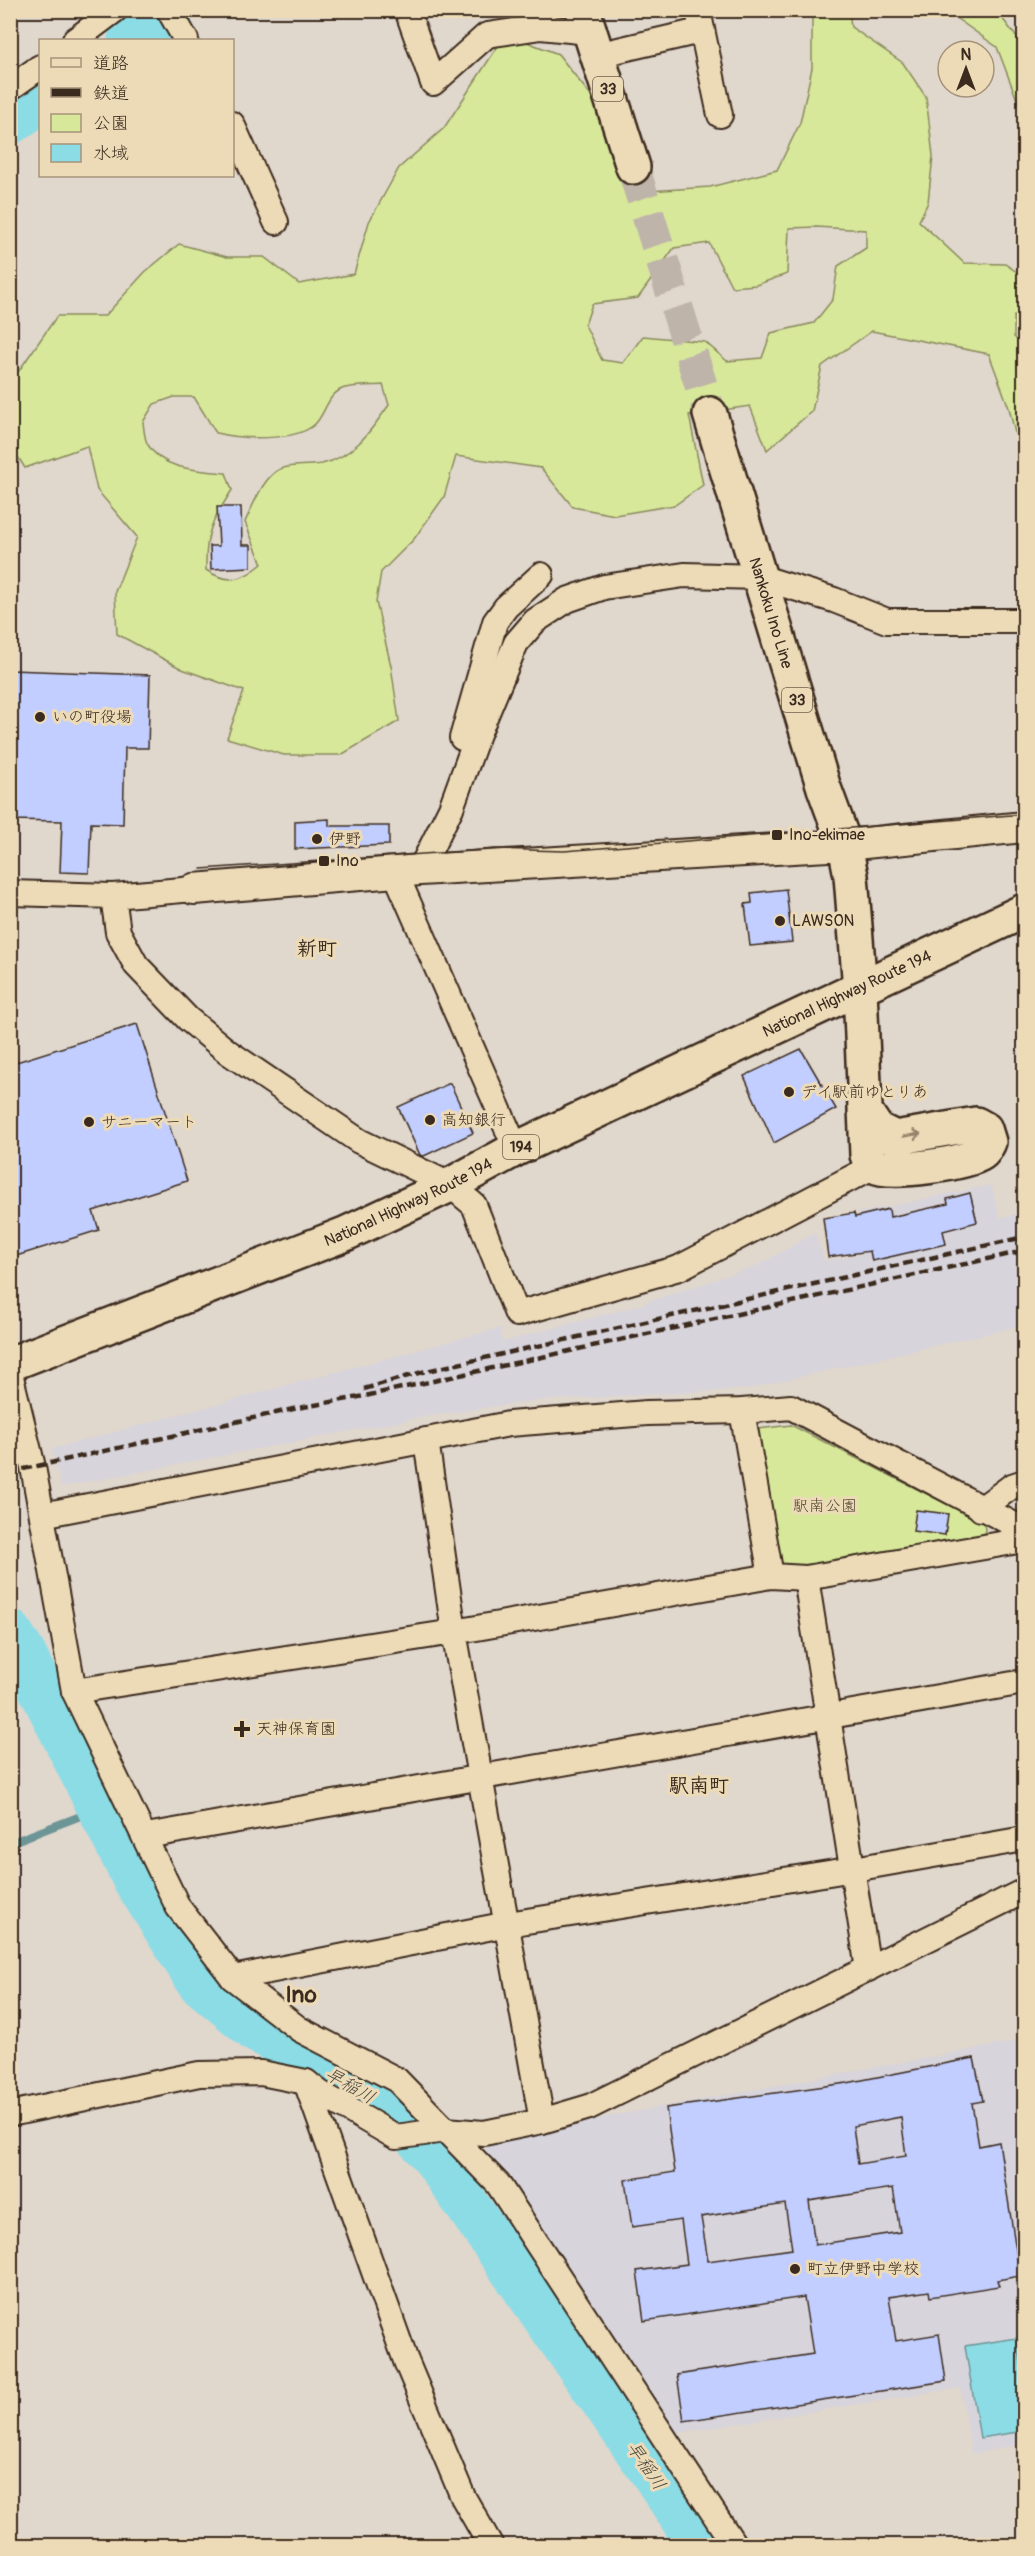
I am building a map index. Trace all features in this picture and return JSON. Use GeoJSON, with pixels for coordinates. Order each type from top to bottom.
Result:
{"type":"FeatureCollection","features":[{"type":"Feature","properties":{"kind":"main road","name":"33"},"geometry":{"type":"LineString","coordinates":[[590,33],[633,167]]}},
{"type":"Feature","properties":{"kind":"main road","name":"Nankoku Ino Line"},"geometry":{"type":"LineString","coordinates":[[710,414],[824,788],[845,845],[851,876],[860,989],[867,1155],[874,1166]]}},
{"type":"Feature","properties":{"kind":"main road","name":"National Highway Route 194"},"geometry":{"type":"LineString","coordinates":[[10,1364],[345,1234],[450,1185],[516,1149],[1024,911]]}},
{"type":"Feature","properties":{"kind":"main road"},"geometry":{"type":"LineString","coordinates":[[865,1111],[876,1129],[895,1138],[976,1125],[985,1129],[989,1142],[983,1153],[970,1158],[908,1170],[885,1170],[874,1166]]}},
{"type":"Feature","properties":{"kind":"street"},"geometry":{"type":"LineString","coordinates":[[76,39],[115,10]]}},
{"type":"Feature","properties":{"kind":"street"},"geometry":{"type":"LineString","coordinates":[[169,10],[185,39]]}},
{"type":"Feature","properties":{"kind":"street"},"geometry":{"type":"LineString","coordinates":[[407,10],[433,83],[487,35],[542,27],[590,33],[699,21],[720,115]]}},
{"type":"Feature","properties":{"kind":"street"},"geometry":{"type":"LineString","coordinates":[[10,88],[39,68]]}},
{"type":"Feature","properties":{"kind":"street"},"geometry":{"type":"LineString","coordinates":[[234,128],[276,222]]}},
{"type":"Feature","properties":{"kind":"street"},"geometry":{"type":"LineString","coordinates":[[451,808],[456,758],[495,622],[506,607],[542,575]]}},
{"type":"Feature","properties":{"kind":"street"},"geometry":{"type":"LineString","coordinates":[[408,871],[451,808],[516,643],[535,621],[567,600],[604,587],[684,575],[759,577],[834,600],[887,621],[1024,621]]}},
{"type":"Feature","properties":{"kind":"street"},"geometry":{"type":"LineString","coordinates":[[10,893],[113,896],[408,871],[845,845],[1024,827]]}},
{"type":"Feature","properties":{"kind":"street"},"geometry":{"type":"LineString","coordinates":[[408,871],[516,1149]]}},
{"type":"Feature","properties":{"kind":"street"},"geometry":{"type":"LineString","coordinates":[[113,896],[118,932],[136,965],[188,1019],[228,1052],[359,1141],[450,1185],[474,1205],[517,1314],[679,1268],[874,1166]]}},
{"type":"Feature","properties":{"kind":"street"},"geometry":{"type":"LineString","coordinates":[[10,1373],[42,1515],[74,1691],[146,1836],[178,1907],[233,1978],[299,2030],[397,2080],[498,2184],[735,2546]]}},
{"type":"Feature","properties":{"kind":"street"},"geometry":{"type":"LineString","coordinates":[[42,1515],[509,1424],[647,1413],[742,1411],[791,1407],[1024,1530]]}},
{"type":"Feature","properties":{"kind":"street"},"geometry":{"type":"LineString","coordinates":[[742,1411],[771,1576]]}},
{"type":"Feature","properties":{"kind":"street"},"geometry":{"type":"LineString","coordinates":[[426,1440],[454,1632],[542,2121]]}},
{"type":"Feature","properties":{"kind":"street"},"geometry":{"type":"LineString","coordinates":[[981,1509],[1011,1486],[1024,1482]]}},
{"type":"Feature","properties":{"kind":"street"},"geometry":{"type":"LineString","coordinates":[[74,1691],[454,1632],[771,1576],[806,1578],[1024,1540]]}},
{"type":"Feature","properties":{"kind":"street"},"geometry":{"type":"LineString","coordinates":[[806,1578],[854,1869],[868,1969]]}},
{"type":"Feature","properties":{"kind":"street"},"geometry":{"type":"LineString","coordinates":[[146,1836],[1024,1682]]}},
{"type":"Feature","properties":{"kind":"street"},"geometry":{"type":"LineString","coordinates":[[233,1978],[508,1923],[854,1869],[1024,1839]]}},
{"type":"Feature","properties":{"kind":"street"},"geometry":{"type":"LineString","coordinates":[[10,2114],[199,2074],[261,2073],[306,2082],[320,2093],[396,2137],[445,2130],[484,2133],[542,2121],[589,2107],[1024,1892]]}},
{"type":"Feature","properties":{"kind":"street"},"geometry":{"type":"LineString","coordinates":[[306,2082],[406,2361],[463,2497],[491,2546]]}},
{"type":"Feature","properties":{"kind":"shaded area"},"geometry":{"type":"Polygon","coordinates":[[[991,1185],[1000,1218],[1024,1213],[1024,1325],[746,1389],[531,1401],[422,1417],[61,1487],[52,1449],[500,1328],[502,1342],[633,1307],[757,1266],[815,1233],[824,1261],[864,1254],[858,1213],[991,1185]]]}},
{"type":"Feature","properties":{"kind":"shaded area","name":"町立伊野中学校"},"geometry":{"type":"Polygon","coordinates":[[[1024,2040],[1024,2443],[972,2454],[960,2388],[677,2433],[485,2149],[498,2137],[1024,2040]]]}},
{"type":"Feature","properties":{"kind":"green space"},"geometry":{"type":"Polygon","coordinates":[[[812,11],[849,11],[851,27],[903,63],[926,97],[933,156],[928,202],[919,221],[964,263],[1005,264],[1024,277],[1024,320],[1014,316],[1014,337],[1024,346],[1024,459],[1021,458],[1009,408],[989,354],[872,331],[822,366],[812,411],[767,450],[750,406],[689,415],[703,485],[675,505],[615,515],[573,507],[541,468],[456,456],[444,497],[414,539],[381,572],[376,602],[391,666],[399,721],[341,755],[284,755],[227,738],[244,691],[182,669],[117,634],[115,592],[137,537],[97,490],[87,446],[25,468],[11,446],[11,382],[57,316],[105,316],[145,272],[179,244],[227,257],[264,257],[299,284],[354,274],[369,222],[399,168],[444,128],[506,34],[558,54],[591,96],[633,192],[710,187],[777,170],[800,123],[812,68],[812,11]],[[789,228],[787,274],[756,285],[732,287],[709,243],[674,248],[638,298],[592,304],[585,325],[602,360],[623,363],[643,336],[705,342],[727,361],[762,358],[771,333],[814,323],[833,299],[838,266],[866,248],[866,230],[789,228]],[[383,385],[342,389],[332,396],[314,425],[281,437],[252,438],[216,433],[194,397],[174,397],[154,404],[143,422],[147,443],[155,454],[183,468],[226,473],[232,490],[211,527],[206,570],[222,578],[235,579],[248,574],[262,564],[245,522],[268,478],[285,467],[322,464],[334,460],[353,448],[369,433],[389,405],[383,385]]]}},
{"type":"Feature","properties":{"kind":"green space"},"geometry":{"type":"Polygon","coordinates":[[[946,11],[1007,11],[999,14],[1024,47],[1024,118],[996,46],[996,39],[986,39],[946,11]]]}},
{"type":"Feature","properties":{"kind":"green space","name":"駅南公園"},"geometry":{"type":"Polygon","coordinates":[[[791,1425],[984,1523],[986,1537],[787,1569],[776,1558],[755,1436],[758,1429],[791,1425]]]}},
{"type":"Feature","properties":{"kind":"water"},"geometry":{"type":"Polygon","coordinates":[[[1017,2338],[1024,2383],[1024,2431],[980,2438],[965,2346],[1017,2338]]]}},
{"type":"Feature","properties":{"kind":"building"},"geometry":{"type":"Polygon","coordinates":[[[217,507],[241,507],[242,545],[251,545],[251,567],[211,569],[210,546],[219,546],[217,507]]]}},
{"type":"Feature","properties":{"kind":"building"},"geometry":{"type":"Polygon","coordinates":[[[10,670],[150,675],[148,748],[125,748],[123,824],[91,823],[89,873],[60,872],[62,821],[10,820],[10,670]]]}},
{"type":"Feature","properties":{"kind":"building"},"geometry":{"type":"Polygon","coordinates":[[[329,819],[329,826],[389,826],[389,845],[295,849],[295,821],[329,819]]]}},
{"type":"Feature","properties":{"kind":"building"},"geometry":{"type":"Polygon","coordinates":[[[786,889],[792,942],[750,946],[745,904],[752,903],[751,893],[786,889]]]}},
{"type":"Feature","properties":{"kind":"building","name":"サニーマート"},"geometry":{"type":"Polygon","coordinates":[[[137,1024],[187,1181],[93,1211],[99,1230],[10,1258],[10,1064],[137,1024]]]}},
{"type":"Feature","properties":{"kind":"building","name":"デイ駅前ゆとりあ"},"geometry":{"type":"Polygon","coordinates":[[[801,1049],[836,1109],[774,1143],[744,1076],[801,1049]]]}},
{"type":"Feature","properties":{"kind":"building","name":"高知銀行"},"geometry":{"type":"Polygon","coordinates":[[[450,1083],[473,1133],[424,1156],[420,1155],[398,1107],[450,1083]]]}},
{"type":"Feature","properties":{"kind":"building"},"geometry":{"type":"Polygon","coordinates":[[[970,1193],[977,1222],[943,1231],[946,1244],[872,1261],[870,1251],[828,1257],[823,1218],[854,1213],[855,1217],[889,1209],[890,1217],[948,1204],[947,1199],[970,1193]]]}},
{"type":"Feature","properties":{"kind":"building"},"geometry":{"type":"Polygon","coordinates":[[[916,1510],[948,1514],[945,1535],[913,1531],[916,1510]]]}},
{"type":"Feature","properties":{"kind":"building"},"geometry":{"type":"Polygon","coordinates":[[[974,2058],[983,2101],[972,2103],[979,2146],[999,2142],[1020,2276],[997,2280],[999,2286],[930,2297],[929,2291],[889,2297],[896,2341],[939,2334],[946,2381],[684,2421],[677,2375],[813,2354],[804,2297],[644,2321],[637,2271],[687,2264],[681,2220],[632,2227],[625,2180],[675,2172],[666,2108],[847,2083],[974,2058]],[[901,2117],[853,2126],[858,2164],[906,2156],[901,2117]],[[893,2188],[809,2201],[815,2245],[900,2232],[893,2188]],[[785,2204],[701,2217],[708,2261],[792,2249],[785,2204]]]}},
{"type":"Feature","properties":{"kind":"waterway","name":"早稲川"},"geometry":{"type":"LineString","coordinates":[[131,39],[173,10]]}},
{"type":"Feature","properties":{"kind":"waterway","name":"早稲川"},"geometry":{"type":"LineString","coordinates":[[10,122],[39,103]]}},
{"type":"Feature","properties":{"kind":"waterway","name":"早稲川"},"geometry":{"type":"LineString","coordinates":[[10,1632],[23,1653],[134,1878],[199,1982],[256,2030],[343,2078],[393,2110],[433,2156],[659,2482],[700,2546]]}},
{"type":"Feature","properties":{"kind":"waterway"},"geometry":{"type":"LineString","coordinates":[[10,1843],[78,1817]]}},
{"type":"Feature","properties":{"kind":"tunnel"},"geometry":{"type":"LineString","coordinates":[[633,167],[710,414]]}},
{"type":"Feature","properties":{"kind":"tram line"},"geometry":{"type":"LineString","coordinates":[[201,869],[496,849],[564,851],[1024,814]]}},
{"type":"Feature","properties":{"kind":"railway"},"geometry":{"type":"LineString","coordinates":[[364,1389],[422,1372],[1024,1237]]}},
{"type":"Feature","properties":{"kind":"railway"},"geometry":{"type":"LineString","coordinates":[[10,1472],[1024,1251]]}},
{"type":"Feature","properties":{"kind":"place","name":"いの町役場"},"geometry":{"type":"Point","coordinates":[40,717]}},
{"type":"Feature","properties":{"kind":"place","name":"Ino-ekimae"},"geometry":{"type":"Point","coordinates":[777,835]}},
{"type":"Feature","properties":{"kind":"place","name":"伊野"},"geometry":{"type":"Point","coordinates":[317,839]}},
{"type":"Feature","properties":{"kind":"place","name":"Ino"},"geometry":{"type":"Point","coordinates":[324,861]}},
{"type":"Feature","properties":{"kind":"place","name":"LAWSON"},"geometry":{"type":"Point","coordinates":[780,921]}},
{"type":"Feature","properties":{"kind":"place","name":"デイ駅前ゆとりあ"},"geometry":{"type":"Point","coordinates":[789,1092]}},
{"type":"Feature","properties":{"kind":"place","name":"高知銀行"},"geometry":{"type":"Point","coordinates":[430,1120]}},
{"type":"Feature","properties":{"kind":"place","name":"サニーマート"},"geometry":{"type":"Point","coordinates":[89,1122]}},
{"type":"Feature","properties":{"kind":"place","name":"天神保育園"},"geometry":{"type":"Point","coordinates":[242,1729]}},
{"type":"Feature","properties":{"kind":"place","name":"町立伊野中学校"},"geometry":{"type":"Point","coordinates":[795,2269]}},
{"type":"Feature","properties":{"kind":"district","name":"新町"},"geometry":{"type":"Point","coordinates":[317,948]}},
{"type":"Feature","properties":{"kind":"district","name":"駅南町"},"geometry":{"type":"Point","coordinates":[699,1785]}},
{"type":"Feature","properties":{"kind":"district","name":"Ino"},"geometry":{"type":"Point","coordinates":[301,1995]}}]}
